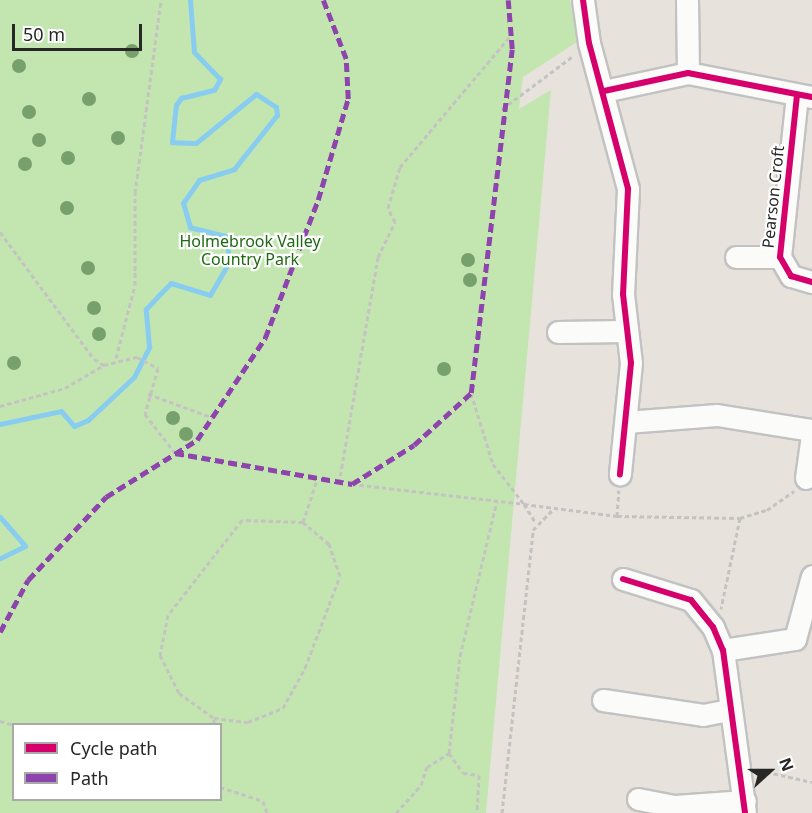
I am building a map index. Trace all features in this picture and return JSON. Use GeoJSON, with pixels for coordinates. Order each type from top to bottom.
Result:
{"type":"FeatureCollection","features":[{"type":"Feature","properties":{"kind":"street"},"geometry":{"type":"LineString","coordinates":[[583,0],[589,43],[604,91],[628,189],[625,332],[631,363],[620,474]]}},
{"type":"Feature","properties":{"kind":"street"},"geometry":{"type":"LineString","coordinates":[[687,0],[688,73]]}},
{"type":"Feature","properties":{"kind":"street"},"geometry":{"type":"LineString","coordinates":[[604,91],[688,73],[804,96]]}},
{"type":"Feature","properties":{"kind":"street","name":"Pearson Croft"},"geometry":{"type":"LineString","coordinates":[[804,96],[780,257],[790,276],[812,282]]}},
{"type":"Feature","properties":{"kind":"street"},"geometry":{"type":"LineString","coordinates":[[736,257],[780,257]]}},
{"type":"Feature","properties":{"kind":"street"},"geometry":{"type":"LineString","coordinates":[[558,332],[625,332]]}},
{"type":"Feature","properties":{"kind":"street"},"geometry":{"type":"LineString","coordinates":[[626,422],[717,415],[812,430]]}},
{"type":"Feature","properties":{"kind":"street"},"geometry":{"type":"LineString","coordinates":[[806,478],[812,435]]}},
{"type":"Feature","properties":{"kind":"street"},"geometry":{"type":"LineString","coordinates":[[723,650],[795,639],[812,576]]}},
{"type":"Feature","properties":{"kind":"street"},"geometry":{"type":"LineString","coordinates":[[623,579],[691,600],[714,627],[723,650],[728,710],[745,807],[675,806],[638,799]]}},
{"type":"Feature","properties":{"kind":"street"},"geometry":{"type":"LineString","coordinates":[[603,699],[703,715],[728,710]]}},
{"type":"Feature","properties":{"kind":"path"},"geometry":{"type":"LineString","coordinates":[[116,358],[135,285],[135,193],[161,0]]}},
{"type":"Feature","properties":{"kind":"path"},"geometry":{"type":"LineString","coordinates":[[339,483],[378,256],[395,222],[388,208],[400,167],[511,35]]}},
{"type":"Feature","properties":{"kind":"path"},"geometry":{"type":"LineString","coordinates":[[502,109],[589,43]]}},
{"type":"Feature","properties":{"kind":"path"},"geometry":{"type":"LineString","coordinates":[[0,231],[76,342],[104,365]]}},
{"type":"Feature","properties":{"kind":"path"},"geometry":{"type":"LineString","coordinates":[[0,406],[65,388],[116,358],[137,357],[158,368],[148,394],[145,414],[175,453]]}},
{"type":"Feature","properties":{"kind":"path"},"geometry":{"type":"LineString","coordinates":[[471,393],[493,464],[536,523],[502,813]]}},
{"type":"Feature","properties":{"kind":"path"},"geometry":{"type":"LineString","coordinates":[[148,394],[214,418]]}},
{"type":"Feature","properties":{"kind":"path"},"geometry":{"type":"LineString","coordinates":[[617,516],[620,474]]}},
{"type":"Feature","properties":{"kind":"path"},"geometry":{"type":"LineString","coordinates":[[352,484],[524,504],[552,510],[617,516],[740,518],[767,510],[806,478]]}},
{"type":"Feature","properties":{"kind":"path"},"geometry":{"type":"LineString","coordinates":[[303,522],[317,480]]}},
{"type":"Feature","properties":{"kind":"path"},"geometry":{"type":"LineString","coordinates":[[477,813],[479,775],[463,773],[449,753],[460,657],[497,501]]}},
{"type":"Feature","properties":{"kind":"path"},"geometry":{"type":"LineString","coordinates":[[536,523],[552,510]]}},
{"type":"Feature","properties":{"kind":"path"},"geometry":{"type":"LineString","coordinates":[[714,627],[740,518]]}},
{"type":"Feature","properties":{"kind":"path"},"geometry":{"type":"LineString","coordinates":[[242,520],[303,522],[329,544],[340,576],[305,668],[283,708],[248,722],[214,718],[179,693],[160,655],[168,615],[242,520]]}},
{"type":"Feature","properties":{"kind":"path"},"geometry":{"type":"LineString","coordinates":[[214,718],[214,723]]}},
{"type":"Feature","properties":{"kind":"path"},"geometry":{"type":"LineString","coordinates":[[396,813],[421,785],[427,767],[449,753]]}},
{"type":"Feature","properties":{"kind":"path"},"geometry":{"type":"LineString","coordinates":[[769,770],[812,782]]}},
{"type":"Feature","properties":{"kind":"path"},"geometry":{"type":"LineString","coordinates":[[222,788],[263,801],[267,813]]}},
{"type":"Feature","properties":{"kind":"green space","name":"Holmebrook Valley Country Park"},"geometry":{"type":"Polygon","coordinates":[[[0,0],[570,0],[577,42],[523,77],[519,109],[551,90],[486,813],[0,813],[0,0]]]}},
{"type":"Feature","properties":{"kind":"waterway"},"geometry":{"type":"LineString","coordinates":[[0,424],[61,411],[74,426],[88,420],[134,377],[149,347],[146,309],[171,283],[210,295],[230,261],[225,236],[190,227],[183,203],[199,180],[234,169],[277,115],[276,107],[256,94],[196,143],[172,142],[176,105],[181,98],[214,90],[220,79],[194,52],[190,0]]}},
{"type":"Feature","properties":{"kind":"waterway"},"geometry":{"type":"LineString","coordinates":[[0,517],[25,546],[0,558]]}},
{"type":"Feature","properties":{"kind":"marked path"},"geometry":{"type":"LineString","coordinates":[[0,632],[28,580],[106,497],[197,440],[265,338],[318,200],[348,99],[346,59],[323,0]]}},
{"type":"Feature","properties":{"kind":"marked path"},"geometry":{"type":"LineString","coordinates":[[175,453],[352,484],[414,445],[471,393],[512,49],[508,0]]}},
{"type":"Feature","properties":{"kind":"cycle path"},"geometry":{"type":"LineString","coordinates":[[583,0],[589,43],[628,189],[623,294],[631,363],[620,474]]}},
{"type":"Feature","properties":{"kind":"cycle path"},"geometry":{"type":"LineString","coordinates":[[604,91],[688,73],[812,97]]}},
{"type":"Feature","properties":{"kind":"cycle path"},"geometry":{"type":"LineString","coordinates":[[797,95],[780,257],[791,276],[812,282]]}},
{"type":"Feature","properties":{"kind":"cycle path"},"geometry":{"type":"LineString","coordinates":[[623,579],[691,600],[713,627],[723,650],[745,813]]}}]}
